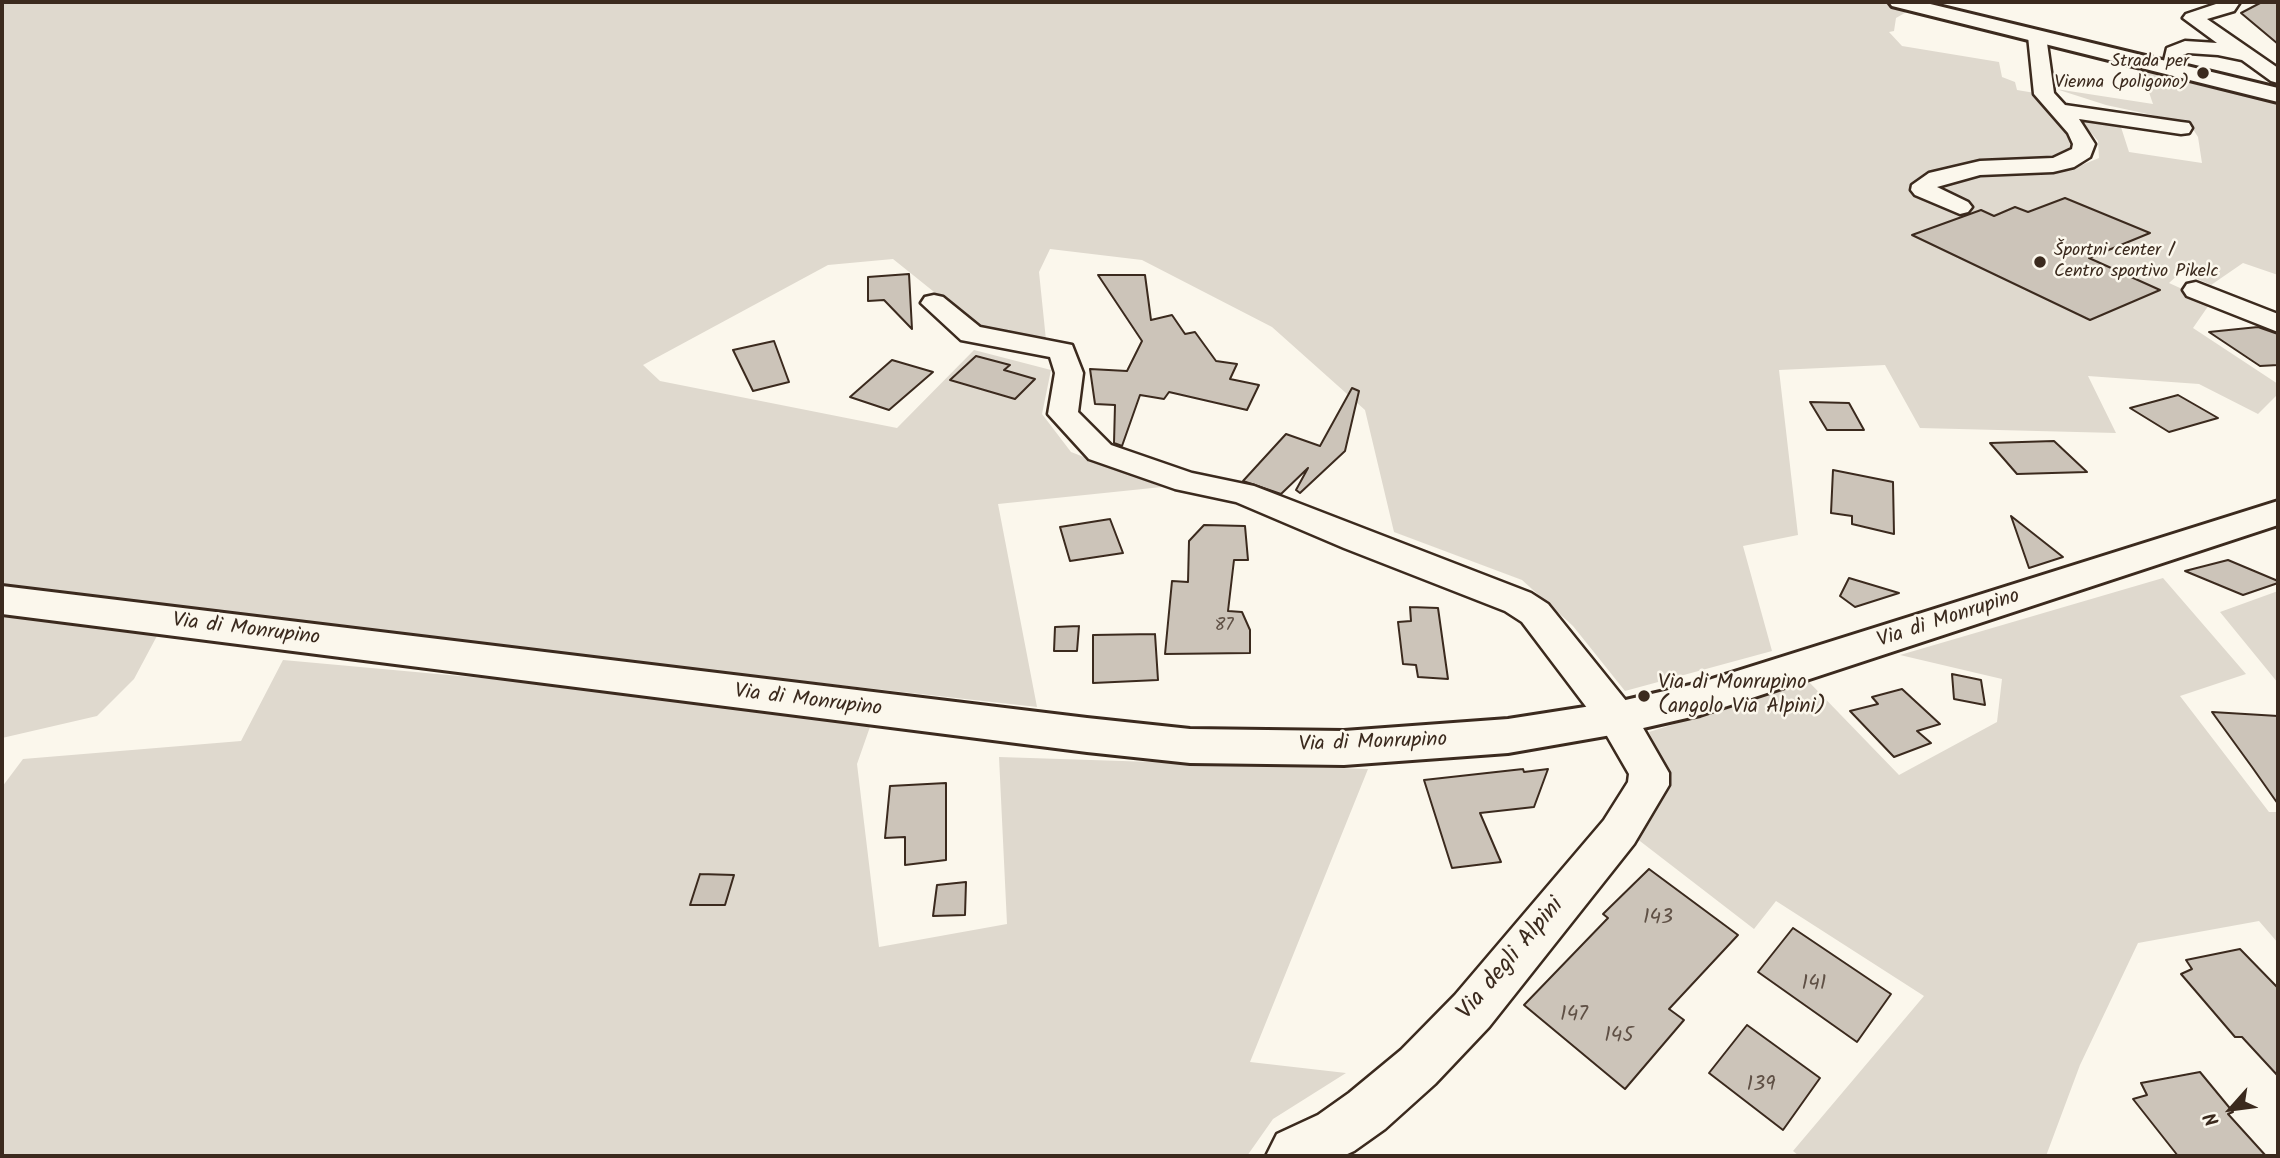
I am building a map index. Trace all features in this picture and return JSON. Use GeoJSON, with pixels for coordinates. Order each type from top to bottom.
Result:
{"type":"FeatureCollection","features":[{"type":"Feature","properties":{"kind":"main road"},"geometry":{"type":"LineString","coordinates":[[1899,2],[2278,95]]}},
{"type":"Feature","properties":{"kind":"main road","name":"Via di Monrupino"},"geometry":{"type":"LineString","coordinates":[[2,600],[920,716],[1190,746],[1371,746],[1508,736],[1617,719],[1700,699],[2278,513]]}},
{"type":"Feature","properties":{"kind":"street"},"geometry":{"type":"LineString","coordinates":[[2231,2],[2228,7],[2192,18],[2278,76]]}},
{"type":"Feature","properties":{"kind":"street"},"geometry":{"type":"LineString","coordinates":[[1960,207],[1923,190],[1924,185],[1937,178],[1980,168],[2053,165],[2066,162],[2082,152],[2084,144],[2078,131],[2044,94],[2037,36]]}},
{"type":"Feature","properties":{"kind":"street"},"geometry":{"type":"LineString","coordinates":[[2172,69],[2174,52],[2185,47],[2218,49],[2249,56]]}},
{"type":"Feature","properties":{"kind":"street"},"geometry":{"type":"LineString","coordinates":[[2059,110],[2181,128]]}},
{"type":"Feature","properties":{"kind":"street"},"geometry":{"type":"LineString","coordinates":[[2196,290],[2278,324]]}},
{"type":"Feature","properties":{"kind":"street"},"geometry":{"type":"LineString","coordinates":[[934,303],[971,334],[1062,351],[1069,373],[1063,414],[1100,452],[1186,482],[1243,493],[1518,602],[1535,613],[1554,635],[1617,719]]}},
{"type":"Feature","properties":{"kind":"street","name":"Via degli Alpini"},"geometry":{"type":"LineString","coordinates":[[1292,1156],[1357,1119],[1419,1067],[1472,1011],[1619,832],[1648,785],[1649,773],[1617,719]]}},
{"type":"Feature","properties":{"kind":"shaded area"},"geometry":{"type":"Polygon","coordinates":[[[2,2],[1877,2],[1910,10],[1896,18],[1894,31],[1889,32],[1902,46],[1999,62],[2002,77],[2015,82],[2017,90],[2035,93],[2067,131],[2072,144],[2066,153],[2046,159],[1937,172],[1918,180],[1917,193],[1938,188],[1956,178],[1989,171],[2067,171],[2099,158],[2098,141],[2079,119],[2120,124],[2129,152],[2202,163],[2198,137],[2189,123],[2106,105],[2056,89],[2153,104],[2141,69],[2234,89],[2278,103],[2278,275],[2243,263],[2211,285],[2181,272],[2169,283],[2211,302],[2193,328],[2278,384],[2278,394],[2258,414],[2199,384],[2088,376],[2116,433],[1920,428],[1885,365],[1779,370],[1798,535],[1743,546],[1772,651],[1625,691],[1573,626],[1522,580],[1394,532],[1365,410],[1272,327],[1142,260],[1050,249],[1039,272],[1046,340],[979,328],[893,259],[828,265],[643,365],[660,381],[897,428],[974,350],[1051,370],[1042,414],[1071,452],[1162,487],[998,504],[1037,707],[677,667],[2,585],[2,2]]]}},
{"type":"Feature","properties":{"kind":"shaded area"},"geometry":{"type":"Polygon","coordinates":[[[2163,578],[2246,674],[2180,696],[2269,812],[2278,812],[2278,943],[2259,921],[2138,943],[2080,1065],[2046,1156],[1799,1156],[1793,1151],[1924,996],[1776,901],[1754,929],[1636,838],[1669,779],[1649,732],[1809,682],[1899,775],[1997,722],[2002,679],[1900,655],[2163,578]]]}},
{"type":"Feature","properties":{"kind":"shaded area"},"geometry":{"type":"Polygon","coordinates":[[[2278,591],[2278,683],[2220,612],[2278,591]]]}},
{"type":"Feature","properties":{"kind":"shaded area"},"geometry":{"type":"Polygon","coordinates":[[[2,614],[158,634],[134,679],[97,716],[2,738],[2,614]]]}},
{"type":"Feature","properties":{"kind":"shaded area"},"geometry":{"type":"Polygon","coordinates":[[[283,660],[680,696],[871,724],[857,764],[879,947],[1007,924],[999,757],[1368,769],[1250,1062],[1346,1073],[1273,1119],[1247,1156],[2,1156],[2,787],[23,759],[241,741],[283,660]]]}},
{"type":"Feature","properties":{"kind":"building"},"geometry":{"type":"Polygon","coordinates":[[[2262,2],[2278,2],[2278,44],[2241,13],[2262,2]]]}},
{"type":"Feature","properties":{"kind":"building","name":"Športni center / Centro sportivo Pikelc"},"geometry":{"type":"Polygon","coordinates":[[[2065,198],[2150,233],[2089,258],[2160,290],[2090,320],[1912,235],[1981,210],[1994,216],[2015,207],[2028,212],[2065,198]]]}},
{"type":"Feature","properties":{"kind":"building"},"geometry":{"type":"Polygon","coordinates":[[[909,274],[912,329],[884,300],[868,301],[868,277],[909,274]]]}},
{"type":"Feature","properties":{"kind":"building"},"geometry":{"type":"Polygon","coordinates":[[[1098,275],[1145,275],[1151,320],[1172,315],[1185,334],[1195,332],[1216,361],[1237,364],[1230,379],[1259,385],[1247,410],[1169,392],[1164,399],[1140,395],[1122,446],[1114,443],[1115,405],[1095,404],[1090,369],[1127,371],[1142,341],[1098,275]]]}},
{"type":"Feature","properties":{"kind":"building"},"geometry":{"type":"Polygon","coordinates":[[[2258,327],[2278,334],[2278,365],[2260,366],[2209,332],[2258,327]]]}},
{"type":"Feature","properties":{"kind":"building"},"geometry":{"type":"Polygon","coordinates":[[[774,341],[789,382],[753,391],[733,350],[774,341]]]}},
{"type":"Feature","properties":{"kind":"building"},"geometry":{"type":"Polygon","coordinates":[[[976,356],[1010,365],[1004,370],[1035,379],[1015,399],[950,380],[976,356]]]}},
{"type":"Feature","properties":{"kind":"building"},"geometry":{"type":"Polygon","coordinates":[[[892,360],[933,372],[889,410],[850,397],[892,360]]]}},
{"type":"Feature","properties":{"kind":"building"},"geometry":{"type":"Polygon","coordinates":[[[1352,388],[1359,391],[1345,451],[1300,493],[1296,490],[1308,468],[1281,494],[1243,481],[1286,434],[1320,446],[1352,388]]]}},
{"type":"Feature","properties":{"kind":"building"},"geometry":{"type":"Polygon","coordinates":[[[2178,395],[2218,418],[2169,432],[2130,408],[2178,395]]]}},
{"type":"Feature","properties":{"kind":"building"},"geometry":{"type":"Polygon","coordinates":[[[1810,402],[1849,403],[1864,430],[1827,430],[1810,402]]]}},
{"type":"Feature","properties":{"kind":"building"},"geometry":{"type":"Polygon","coordinates":[[[2054,441],[2087,472],[2017,474],[1990,443],[2054,441]]]}},
{"type":"Feature","properties":{"kind":"building"},"geometry":{"type":"Polygon","coordinates":[[[1833,470],[1893,482],[1894,534],[1852,524],[1852,516],[1831,513],[1833,470]]]}},
{"type":"Feature","properties":{"kind":"building"},"geometry":{"type":"Polygon","coordinates":[[[2011,516],[2063,557],[2029,568],[2011,516]]]}},
{"type":"Feature","properties":{"kind":"building"},"geometry":{"type":"Polygon","coordinates":[[[1110,519],[1123,553],[1070,561],[1060,527],[1110,519]]]}},
{"type":"Feature","properties":{"kind":"building"},"geometry":{"type":"Polygon","coordinates":[[[1204,525],[1245,526],[1248,560],[1234,560],[1228,611],[1242,612],[1250,630],[1250,653],[1165,654],[1172,581],[1188,582],[1189,541],[1204,525]]]}},
{"type":"Feature","properties":{"kind":"building"},"geometry":{"type":"Polygon","coordinates":[[[2228,560],[2278,583],[2243,595],[2185,571],[2228,560]]]}},
{"type":"Feature","properties":{"kind":"building"},"geometry":{"type":"Polygon","coordinates":[[[1849,578],[1899,593],[1855,607],[1840,596],[1849,578]]]}},
{"type":"Feature","properties":{"kind":"building"},"geometry":{"type":"Polygon","coordinates":[[[1410,607],[1438,608],[1448,679],[1418,677],[1416,665],[1403,664],[1398,622],[1411,621],[1410,607]]]}},
{"type":"Feature","properties":{"kind":"building"},"geometry":{"type":"Polygon","coordinates":[[[1079,626],[1077,651],[1054,651],[1055,627],[1079,626]]]}},
{"type":"Feature","properties":{"kind":"building"},"geometry":{"type":"Polygon","coordinates":[[[1155,634],[1158,680],[1093,683],[1093,635],[1155,634]]]}},
{"type":"Feature","properties":{"kind":"building"},"geometry":{"type":"Polygon","coordinates":[[[1952,674],[1981,680],[1985,705],[1954,699],[1952,674]]]}},
{"type":"Feature","properties":{"kind":"building"},"geometry":{"type":"Polygon","coordinates":[[[1902,689],[1940,724],[1917,731],[1931,743],[1894,757],[1850,711],[1878,704],[1872,697],[1902,689]]]}},
{"type":"Feature","properties":{"kind":"building"},"geometry":{"type":"Polygon","coordinates":[[[2212,712],[2278,716],[2278,804],[2252,767],[2212,712]]]}},
{"type":"Feature","properties":{"kind":"building"},"geometry":{"type":"Polygon","coordinates":[[[1523,769],[1524,772],[1548,769],[1534,807],[1480,813],[1501,862],[1452,868],[1424,780],[1523,769]]]}},
{"type":"Feature","properties":{"kind":"building"},"geometry":{"type":"Polygon","coordinates":[[[946,783],[946,860],[905,865],[905,837],[885,838],[890,786],[946,783]]]}},
{"type":"Feature","properties":{"kind":"building"},"geometry":{"type":"Polygon","coordinates":[[[1649,869],[1738,935],[1669,1009],[1684,1020],[1625,1089],[1524,1005],[1608,918],[1603,914],[1649,869]]]}},
{"type":"Feature","properties":{"kind":"building"},"geometry":{"type":"Polygon","coordinates":[[[700,874],[734,875],[725,905],[690,905],[700,874]]]}},
{"type":"Feature","properties":{"kind":"building"},"geometry":{"type":"Polygon","coordinates":[[[966,882],[965,915],[933,916],[937,885],[966,882]]]}},
{"type":"Feature","properties":{"kind":"building"},"geometry":{"type":"Polygon","coordinates":[[[1793,928],[1891,994],[1857,1042],[1758,972],[1793,928]]]}},
{"type":"Feature","properties":{"kind":"building"},"geometry":{"type":"Polygon","coordinates":[[[2240,949],[2278,988],[2278,1076],[2242,1037],[2235,1037],[2181,974],[2192,969],[2186,960],[2240,949]]]}},
{"type":"Feature","properties":{"kind":"building"},"geometry":{"type":"Polygon","coordinates":[[[1747,1025],[1820,1078],[1783,1130],[1709,1073],[1747,1025]]]}},
{"type":"Feature","properties":{"kind":"building"},"geometry":{"type":"Polygon","coordinates":[[[2200,1072],[2233,1112],[2228,1114],[2266,1156],[2178,1156],[2133,1099],[2147,1095],[2141,1083],[2200,1072]]]}},
{"type":"Feature","properties":{"kind":"place","name":"Strada per Vienna (poligono)"},"geometry":{"type":"Point","coordinates":[2203,73]}},
{"type":"Feature","properties":{"kind":"place","name":"Športni center / Centro sportivo Pikelc"},"geometry":{"type":"Point","coordinates":[2040,262]}},
{"type":"Feature","properties":{"kind":"place","name":"Via di Monrupino (angolo Via Alpini)"},"geometry":{"type":"Point","coordinates":[1644,696]}}]}
